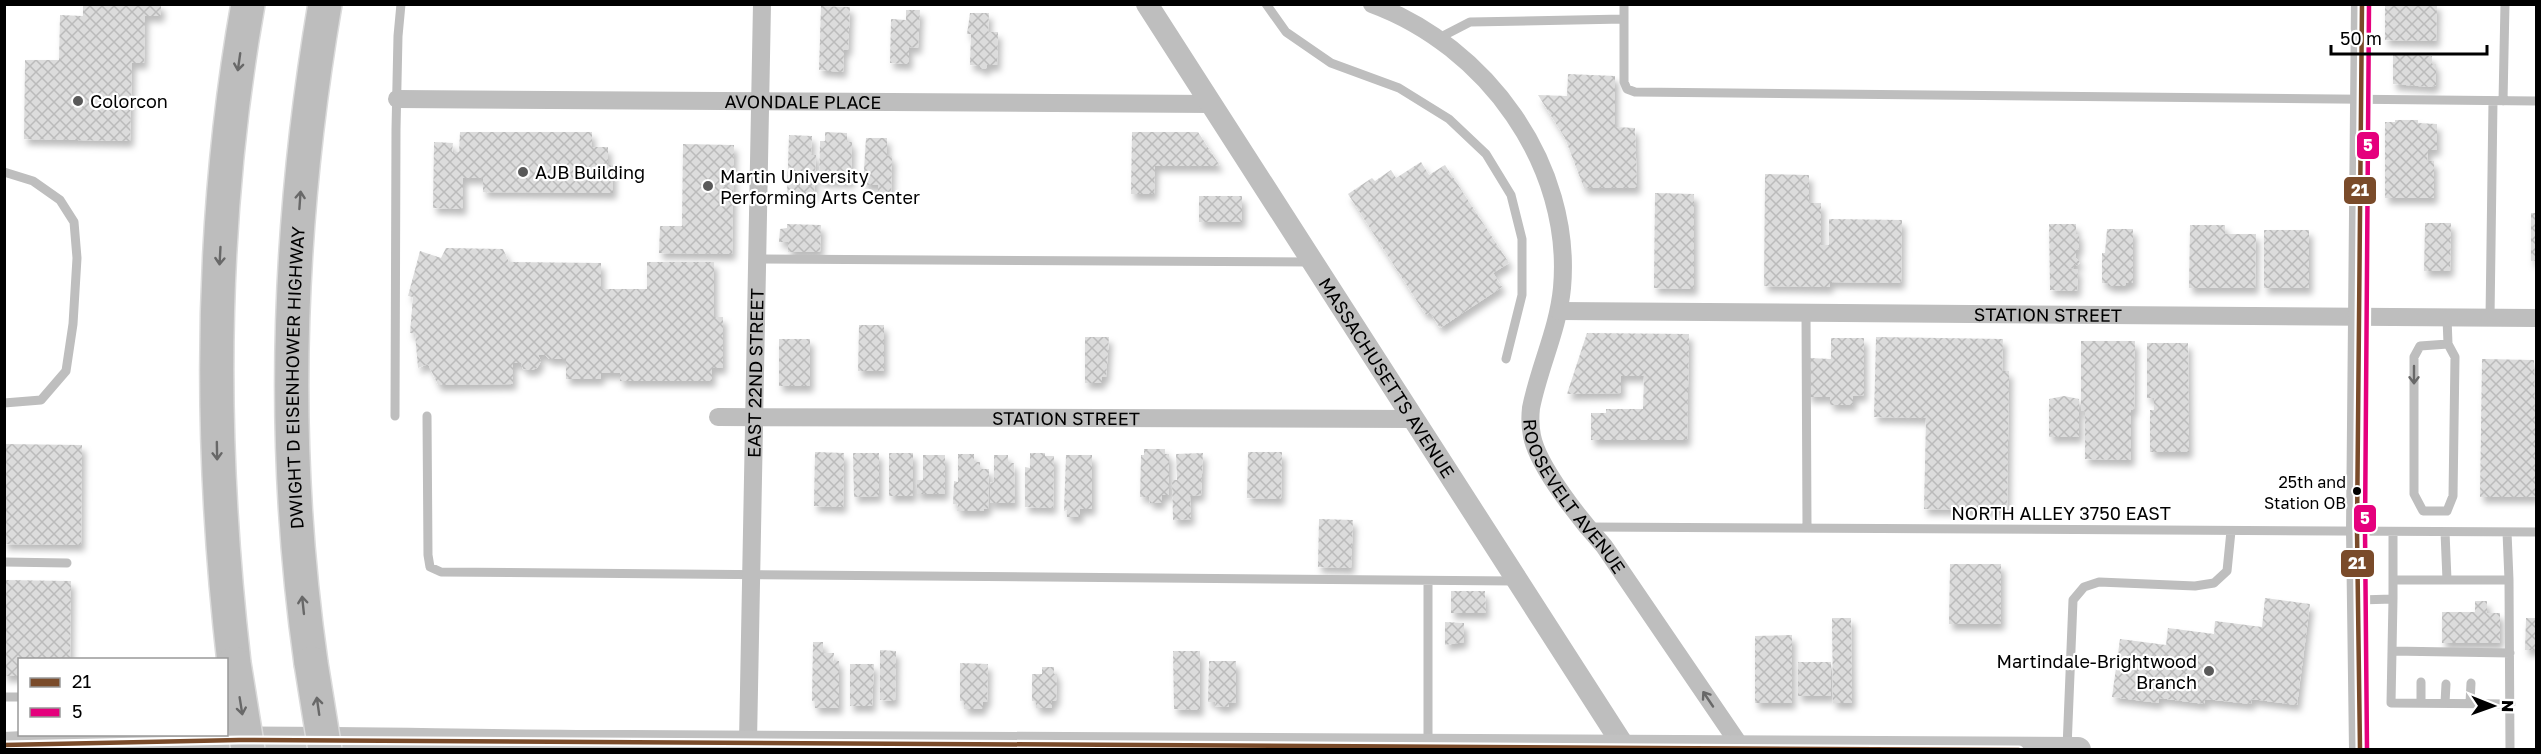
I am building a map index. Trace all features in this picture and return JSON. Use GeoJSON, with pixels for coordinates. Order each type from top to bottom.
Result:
{"type":"FeatureCollection","features":[{"type":"Feature","properties":{"kind":"highway"},"geometry":{"type":"LineString","coordinates":[[248,4],[227,159],[217,336],[217,474],[226,595],[248,750]]}},
{"type":"Feature","properties":{"kind":"highway","name":"DWIGHT D EISENHOWER HIGHWAY"},"geometry":{"type":"LineString","coordinates":[[325,4],[303,164],[292,326],[293,458],[297,535],[311,663],[325,750]]}},
{"type":"Feature","properties":{"kind":"main road"},"geometry":{"type":"LineString","coordinates":[[4,745],[189,739],[442,746],[748,742],[979,746],[2079,750]]}},
{"type":"Feature","properties":{"kind":"street","name":"EAST 22ND STREET"},"geometry":{"type":"LineString","coordinates":[[748,742],[762,4]]}},
{"type":"Feature","properties":{"kind":"street","name":"MASSACHUSETTS AVENUE"},"geometry":{"type":"LineString","coordinates":[[1147,4],[1626,749]]}},
{"type":"Feature","properties":{"kind":"street","name":"ROOSEVELT AVENUE"},"geometry":{"type":"LineString","coordinates":[[1372,4],[1412,21],[1439,38],[1465,60],[1516,119],[1547,177],[1556,202],[1562,245],[1559,311],[1533,395],[1530,422],[1532,436],[1540,456],[1586,526],[1604,546],[1741,747]]}},
{"type":"Feature","properties":{"kind":"street"},"geometry":{"type":"LineString","coordinates":[[2360,750],[2357,531],[2362,4]]}},
{"type":"Feature","properties":{"kind":"street","name":"AVONDALE PLACE"},"geometry":{"type":"LineString","coordinates":[[396,99],[1212,104]]}},
{"type":"Feature","properties":{"kind":"street","name":"STATION STREET"},"geometry":{"type":"LineString","coordinates":[[1559,311],[2536,318]]}},
{"type":"Feature","properties":{"kind":"street","name":"STATION STREET"},"geometry":{"type":"LineString","coordinates":[[718,417],[1415,419]]}},
{"type":"Feature","properties":{"kind":"lane"},"geometry":{"type":"LineString","coordinates":[[395,416],[396,99],[401,4]]}},
{"type":"Feature","properties":{"kind":"lane"},"geometry":{"type":"LineString","coordinates":[[1266,4],[1286,32],[1331,63],[1399,88],[1449,119],[1486,154],[1510,195],[1522,239],[1522,295],[1506,359]]}},
{"type":"Feature","properties":{"kind":"lane"},"geometry":{"type":"LineString","coordinates":[[1624,4],[1624,82],[1627,89],[1635,92],[2536,101]]}},
{"type":"Feature","properties":{"kind":"lane"},"geometry":{"type":"LineString","coordinates":[[2503,101],[2505,4]]}},
{"type":"Feature","properties":{"kind":"lane"},"geometry":{"type":"LineString","coordinates":[[1439,38],[1470,22],[1624,19]]}},
{"type":"Feature","properties":{"kind":"lane"},"geometry":{"type":"LineString","coordinates":[[2490,318],[2493,101]]}},
{"type":"Feature","properties":{"kind":"lane"},"geometry":{"type":"LineString","coordinates":[[4,172],[33,181],[60,200],[74,222],[77,258],[73,324],[66,371],[41,400],[4,403]]}},
{"type":"Feature","properties":{"kind":"lane"},"geometry":{"type":"LineString","coordinates":[[758,259],[1314,262]]}},
{"type":"Feature","properties":{"kind":"lane"},"geometry":{"type":"LineString","coordinates":[[1806,313],[1808,528]]}},
{"type":"Feature","properties":{"kind":"lane"},"geometry":{"type":"LineString","coordinates":[[2447,318],[2448,344],[2455,357],[2453,496],[2447,511],[2423,511],[2414,494],[2414,357],[2420,346],[2448,344]]}},
{"type":"Feature","properties":{"kind":"lane"},"geometry":{"type":"LineString","coordinates":[[427,416],[430,567],[441,572],[1518,581]]}},
{"type":"Feature","properties":{"kind":"lane","name":"NORTH ALLEY 3750 EAST"},"geometry":{"type":"LineString","coordinates":[[1586,526],[2536,532]]}},
{"type":"Feature","properties":{"kind":"lane"},"geometry":{"type":"LineString","coordinates":[[2067,749],[2073,600],[2084,587],[2098,582],[2195,586],[2214,583],[2227,571],[2230,531]]}},
{"type":"Feature","properties":{"kind":"lane"},"geometry":{"type":"LineString","coordinates":[[2393,532],[2391,703],[2511,704]]}},
{"type":"Feature","properties":{"kind":"lane"},"geometry":{"type":"LineString","coordinates":[[2445,532],[2447,580]]}},
{"type":"Feature","properties":{"kind":"lane"},"geometry":{"type":"LineString","coordinates":[[2507,532],[2510,750]]}},
{"type":"Feature","properties":{"kind":"lane"},"geometry":{"type":"LineString","coordinates":[[4,562],[67,563]]}},
{"type":"Feature","properties":{"kind":"lane"},"geometry":{"type":"LineString","coordinates":[[2393,580],[2509,580]]}},
{"type":"Feature","properties":{"kind":"lane"},"geometry":{"type":"LineString","coordinates":[[1428,581],[1428,746]]}},
{"type":"Feature","properties":{"kind":"lane"},"geometry":{"type":"LineString","coordinates":[[2358,600],[2393,599]]}},
{"type":"Feature","properties":{"kind":"lane"},"geometry":{"type":"LineString","coordinates":[[2392,651],[2422,656],[2472,657],[2510,653]]}},
{"type":"Feature","properties":{"kind":"lane"},"geometry":{"type":"LineString","coordinates":[[2421,682],[2421,703]]}},
{"type":"Feature","properties":{"kind":"lane"},"geometry":{"type":"LineString","coordinates":[[2470,704],[2471,683]]}},
{"type":"Feature","properties":{"kind":"lane"},"geometry":{"type":"LineString","coordinates":[[2445,703],[2446,684]]}},
{"type":"Feature","properties":{"kind":"building","name":"Colorcon"},"geometry":{"type":"Polygon","coordinates":[[[83,4],[161,4],[161,16],[145,16],[144,63],[132,63],[130,141],[24,139],[25,60],[59,60],[60,15],[83,16],[83,4]]]}},
{"type":"Feature","properties":{"kind":"building"},"geometry":{"type":"Polygon","coordinates":[[[2385,4],[2437,4],[2436,41],[2385,40],[2385,4]]]}},
{"type":"Feature","properties":{"kind":"building"},"geometry":{"type":"Polygon","coordinates":[[[821,6],[850,7],[848,50],[844,50],[843,72],[819,70],[821,6]]]}},
{"type":"Feature","properties":{"kind":"building"},"geometry":{"type":"Polygon","coordinates":[[[906,10],[920,10],[918,48],[909,47],[909,64],[890,63],[891,19],[906,20],[906,10]]]}},
{"type":"Feature","properties":{"kind":"building"},"geometry":{"type":"Polygon","coordinates":[[[970,13],[989,13],[988,32],[998,32],[997,65],[987,65],[987,69],[980,69],[980,66],[970,65],[971,34],[967,34],[970,13]]]}},
{"type":"Feature","properties":{"kind":"building"},"geometry":{"type":"Polygon","coordinates":[[[2393,54],[2432,56],[2432,64],[2436,64],[2436,85],[2431,87],[2393,84],[2393,54]]]}},
{"type":"Feature","properties":{"kind":"building"},"geometry":{"type":"Polygon","coordinates":[[[1568,74],[1615,76],[1615,127],[1635,128],[1637,188],[1584,188],[1565,138],[1538,95],[1567,96],[1568,74]]]}},
{"type":"Feature","properties":{"kind":"building"},"geometry":{"type":"Polygon","coordinates":[[[2395,120],[2418,120],[2418,123],[2437,124],[2437,150],[2428,150],[2427,161],[2434,161],[2434,198],[2385,198],[2385,122],[2395,122],[2395,120]]]}},
{"type":"Feature","properties":{"kind":"building","name":"AJB Building"},"geometry":{"type":"Polygon","coordinates":[[[460,132],[592,132],[592,147],[608,147],[608,165],[613,165],[613,193],[483,192],[483,178],[463,178],[463,209],[433,208],[434,142],[453,143],[452,152],[459,152],[460,132]]]}},
{"type":"Feature","properties":{"kind":"building"},"geometry":{"type":"Polygon","coordinates":[[[825,132],[847,133],[847,142],[852,142],[851,182],[819,181],[820,141],[825,141],[825,132]]]}},
{"type":"Feature","properties":{"kind":"building"},"geometry":{"type":"Polygon","coordinates":[[[1132,132],[1198,132],[1220,166],[1155,166],[1154,194],[1131,194],[1132,132]]]}},
{"type":"Feature","properties":{"kind":"building"},"geometry":{"type":"Polygon","coordinates":[[[789,135],[812,136],[811,155],[816,155],[814,195],[787,194],[789,135]]]}},
{"type":"Feature","properties":{"kind":"building"},"geometry":{"type":"Polygon","coordinates":[[[866,138],[887,138],[887,156],[892,156],[891,194],[878,193],[878,185],[863,185],[866,138]]]}},
{"type":"Feature","properties":{"kind":"building","name":"Martin University Performing Arts Center"},"geometry":{"type":"Polygon","coordinates":[[[683,144],[734,145],[732,254],[659,253],[660,226],[682,226],[683,144]]]}},
{"type":"Feature","properties":{"kind":"building"},"geometry":{"type":"Polygon","coordinates":[[[1421,162],[1429,175],[1445,165],[1509,263],[1493,273],[1502,287],[1440,328],[1430,312],[1426,315],[1348,194],[1372,178],[1375,181],[1391,170],[1396,178],[1421,162]]]}},
{"type":"Feature","properties":{"kind":"building"},"geometry":{"type":"Polygon","coordinates":[[[1765,174],[1809,175],[1809,203],[1821,203],[1821,245],[1829,245],[1829,219],[1902,220],[1901,283],[1830,282],[1830,287],[1764,286],[1765,174]]]}},
{"type":"Feature","properties":{"kind":"building"},"geometry":{"type":"Polygon","coordinates":[[[1655,193],[1694,194],[1694,289],[1654,288],[1655,193]]]}},
{"type":"Feature","properties":{"kind":"building"},"geometry":{"type":"Polygon","coordinates":[[[1199,196],[1242,196],[1242,222],[1199,222],[1199,196]]]}},
{"type":"Feature","properties":{"kind":"building"},"geometry":{"type":"Polygon","coordinates":[[[2531,213],[2536,213],[2536,261],[2531,261],[2531,213]]]}},
{"type":"Feature","properties":{"kind":"building"},"geometry":{"type":"Polygon","coordinates":[[[2425,223],[2451,223],[2450,271],[2424,271],[2425,223]]]}},
{"type":"Feature","properties":{"kind":"building"},"geometry":{"type":"Polygon","coordinates":[[[787,224],[821,225],[820,252],[788,252],[788,242],[779,242],[780,229],[787,228],[787,224]]]}},
{"type":"Feature","properties":{"kind":"building"},"geometry":{"type":"Polygon","coordinates":[[[2049,224],[2076,224],[2079,249],[2076,250],[2076,258],[2080,262],[2077,266],[2074,263],[2074,268],[2064,269],[2078,269],[2077,291],[2050,290],[2049,224]]]}},
{"type":"Feature","properties":{"kind":"building"},"geometry":{"type":"Polygon","coordinates":[[[2190,225],[2225,225],[2225,234],[2256,234],[2255,288],[2189,288],[2190,225]]]}},
{"type":"Feature","properties":{"kind":"building"},"geometry":{"type":"Polygon","coordinates":[[[2107,229],[2133,229],[2133,283],[2126,283],[2126,286],[2108,286],[2108,283],[2102,283],[2102,253],[2105,253],[2107,229]]]}},
{"type":"Feature","properties":{"kind":"building"},"geometry":{"type":"Polygon","coordinates":[[[2264,230],[2309,230],[2309,288],[2264,288],[2264,230]]]}},
{"type":"Feature","properties":{"kind":"building"},"geometry":{"type":"Polygon","coordinates":[[[446,248],[503,249],[509,262],[601,263],[601,289],[647,289],[647,262],[714,262],[714,317],[723,317],[723,368],[712,368],[712,381],[620,381],[620,373],[601,373],[601,379],[566,379],[566,359],[549,359],[545,355],[538,355],[541,361],[537,368],[532,370],[523,369],[521,363],[513,363],[513,384],[438,385],[428,364],[418,368],[415,334],[410,333],[413,297],[408,296],[420,251],[441,258],[446,248]]]}},
{"type":"Feature","properties":{"kind":"building"},"geometry":{"type":"Polygon","coordinates":[[[859,325],[884,325],[884,371],[858,371],[859,325]]]}},
{"type":"Feature","properties":{"kind":"building"},"geometry":{"type":"Polygon","coordinates":[[[1587,333],[1689,334],[1687,440],[1591,440],[1591,413],[1606,413],[1606,409],[1643,409],[1644,376],[1621,376],[1621,393],[1567,394],[1587,333]]]}},
{"type":"Feature","properties":{"kind":"building"},"geometry":{"type":"Polygon","coordinates":[[[1085,337],[1109,337],[1106,377],[1102,377],[1102,383],[1085,383],[1085,337]]]}},
{"type":"Feature","properties":{"kind":"building"},"geometry":{"type":"Polygon","coordinates":[[[1876,337],[2003,339],[2002,371],[2009,371],[2007,510],[1924,509],[1926,418],[1874,417],[1876,337]]]}},
{"type":"Feature","properties":{"kind":"building"},"geometry":{"type":"Polygon","coordinates":[[[1831,338],[1864,338],[1864,395],[1853,396],[1853,405],[1830,405],[1830,397],[1808,397],[1809,358],[1831,359],[1831,338]]]}},
{"type":"Feature","properties":{"kind":"building"},"geometry":{"type":"Polygon","coordinates":[[[779,339],[810,339],[810,386],[779,386],[779,339]]]}},
{"type":"Feature","properties":{"kind":"building"},"geometry":{"type":"Polygon","coordinates":[[[2081,341],[2135,341],[2131,460],[2085,459],[2085,411],[2081,411],[2081,341]]]}},
{"type":"Feature","properties":{"kind":"building"},"geometry":{"type":"Polygon","coordinates":[[[2147,343],[2188,343],[2189,452],[2150,452],[2150,410],[2154,410],[2154,398],[2147,398],[2147,343]]]}},
{"type":"Feature","properties":{"kind":"building"},"geometry":{"type":"Polygon","coordinates":[[[2482,359],[2534,360],[2536,497],[2480,497],[2482,359]]]}},
{"type":"Feature","properties":{"kind":"building"},"geometry":{"type":"Polygon","coordinates":[[[2064,396],[2079,399],[2079,437],[2049,437],[2049,399],[2064,396]]]}},
{"type":"Feature","properties":{"kind":"building"},"geometry":{"type":"Polygon","coordinates":[[[4,444],[82,445],[81,545],[4,544],[4,444]]]}},
{"type":"Feature","properties":{"kind":"building"},"geometry":{"type":"Polygon","coordinates":[[[1144,449],[1165,449],[1165,454],[1169,454],[1169,495],[1162,495],[1162,503],[1150,503],[1149,497],[1140,497],[1141,455],[1144,455],[1144,449]]]}},
{"type":"Feature","properties":{"kind":"building"},"geometry":{"type":"Polygon","coordinates":[[[815,452],[844,453],[843,507],[814,506],[815,452]]]}},
{"type":"Feature","properties":{"kind":"building"},"geometry":{"type":"Polygon","coordinates":[[[1248,452],[1282,452],[1281,499],[1247,498],[1248,452]]]}},
{"type":"Feature","properties":{"kind":"building"},"geometry":{"type":"Polygon","coordinates":[[[853,453],[879,453],[879,496],[854,497],[853,453]]]}},
{"type":"Feature","properties":{"kind":"building"},"geometry":{"type":"Polygon","coordinates":[[[889,453],[913,453],[913,496],[889,496],[889,453]]]}},
{"type":"Feature","properties":{"kind":"building"},"geometry":{"type":"Polygon","coordinates":[[[1030,453],[1045,453],[1045,456],[1054,456],[1053,508],[1025,507],[1025,467],[1030,468],[1030,453]]]}},
{"type":"Feature","properties":{"kind":"building"},"geometry":{"type":"Polygon","coordinates":[[[1203,453],[1201,495],[1190,496],[1191,519],[1173,520],[1172,480],[1177,480],[1176,454],[1203,453]]]}},
{"type":"Feature","properties":{"kind":"building"},"geometry":{"type":"Polygon","coordinates":[[[958,454],[974,454],[974,462],[980,462],[980,469],[989,469],[988,509],[984,511],[957,511],[958,504],[953,504],[954,481],[958,482],[958,454]]]}},
{"type":"Feature","properties":{"kind":"building"},"geometry":{"type":"Polygon","coordinates":[[[923,455],[945,455],[945,494],[917,494],[917,480],[923,480],[923,455]]]}},
{"type":"Feature","properties":{"kind":"building"},"geometry":{"type":"Polygon","coordinates":[[[994,455],[1008,455],[1008,463],[1014,463],[1015,503],[990,503],[990,483],[994,482],[994,455]]]}},
{"type":"Feature","properties":{"kind":"building"},"geometry":{"type":"Polygon","coordinates":[[[1066,455],[1092,455],[1092,509],[1080,509],[1080,517],[1067,517],[1067,510],[1064,511],[1066,455]]]}},
{"type":"Feature","properties":{"kind":"building"},"geometry":{"type":"Polygon","coordinates":[[[1319,519],[1353,520],[1351,568],[1318,567],[1319,519]]]}},
{"type":"Feature","properties":{"kind":"building"},"geometry":{"type":"Polygon","coordinates":[[[1950,564],[2001,564],[2001,624],[1949,624],[1950,564]]]}},
{"type":"Feature","properties":{"kind":"building"},"geometry":{"type":"Polygon","coordinates":[[[4,580],[71,581],[70,658],[18,658],[18,676],[4,676],[4,580]]]}},
{"type":"Feature","properties":{"kind":"building"},"geometry":{"type":"Polygon","coordinates":[[[1451,591],[1485,591],[1486,613],[1451,613],[1451,591]]]}},
{"type":"Feature","properties":{"kind":"building","name":"Martindale-Brightwood Branch"},"geometry":{"type":"Polygon","coordinates":[[[2265,598],[2310,604],[2297,705],[2252,699],[2251,704],[2205,699],[2205,704],[2159,698],[2159,703],[2112,697],[2120,639],[2166,645],[2168,628],[2214,634],[2215,621],[2262,627],[2265,598]]]}},
{"type":"Feature","properties":{"kind":"building"},"geometry":{"type":"Polygon","coordinates":[[[2475,601],[2487,601],[2487,613],[2500,613],[2500,643],[2442,643],[2442,612],[2475,612],[2475,601]]]}},
{"type":"Feature","properties":{"kind":"building"},"geometry":{"type":"Polygon","coordinates":[[[1832,618],[1851,618],[1852,703],[1833,703],[1832,618]]]}},
{"type":"Feature","properties":{"kind":"building"},"geometry":{"type":"Polygon","coordinates":[[[2526,618],[2536,618],[2536,650],[2525,650],[2526,618]]]}},
{"type":"Feature","properties":{"kind":"building"},"geometry":{"type":"Polygon","coordinates":[[[1445,622],[1464,623],[1464,642],[1445,645],[1445,622]]]}},
{"type":"Feature","properties":{"kind":"building"},"geometry":{"type":"Polygon","coordinates":[[[1792,635],[1792,703],[1755,703],[1755,636],[1792,635]]]}},
{"type":"Feature","properties":{"kind":"building"},"geometry":{"type":"Polygon","coordinates":[[[813,642],[823,642],[823,653],[834,653],[833,661],[839,661],[839,708],[815,708],[815,701],[812,701],[813,642]]]}},
{"type":"Feature","properties":{"kind":"building"},"geometry":{"type":"Polygon","coordinates":[[[880,650],[896,651],[895,701],[880,700],[880,650]]]}},
{"type":"Feature","properties":{"kind":"building"},"geometry":{"type":"Polygon","coordinates":[[[1173,651],[1200,651],[1200,710],[1174,709],[1173,651]]]}},
{"type":"Feature","properties":{"kind":"building"},"geometry":{"type":"Polygon","coordinates":[[[1209,661],[1236,661],[1236,703],[1229,702],[1229,707],[1215,706],[1216,702],[1208,702],[1209,661]]]}},
{"type":"Feature","properties":{"kind":"building"},"geometry":{"type":"Polygon","coordinates":[[[1798,662],[1831,662],[1831,696],[1798,696],[1798,662]]]}},
{"type":"Feature","properties":{"kind":"building"},"geometry":{"type":"Polygon","coordinates":[[[960,663],[988,664],[987,702],[983,702],[983,709],[964,709],[964,701],[960,701],[960,663]]]}},
{"type":"Feature","properties":{"kind":"building"},"geometry":{"type":"Polygon","coordinates":[[[850,664],[874,664],[872,706],[850,706],[850,664]]]}},
{"type":"Feature","properties":{"kind":"building"},"geometry":{"type":"Polygon","coordinates":[[[1042,667],[1054,667],[1054,674],[1057,674],[1056,701],[1052,701],[1052,708],[1036,708],[1036,701],[1032,701],[1032,674],[1042,674],[1042,667]]]}},
{"type":"Feature","properties":{"kind":"transit line","name":"21"},"geometry":{"type":"LineString","coordinates":[[2360,750],[2357,531],[2362,4]]}},
{"type":"Feature","properties":{"kind":"transit line","name":"5"},"geometry":{"type":"LineString","coordinates":[[2367,750],[2365,531],[2369,4]]}},
{"type":"Feature","properties":{"kind":"transit line","name":"21"},"geometry":{"type":"LineString","coordinates":[[4,745],[239,740],[2019,750]]}},
{"type":"Feature","properties":{"kind":"place","name":"Colorcon"},"geometry":{"type":"Point","coordinates":[78,101]}},
{"type":"Feature","properties":{"kind":"place","name":"AJB Building"},"geometry":{"type":"Point","coordinates":[523,172]}},
{"type":"Feature","properties":{"kind":"place","name":"Martin University Performing Arts Center"},"geometry":{"type":"Point","coordinates":[708,186]}},
{"type":"Feature","properties":{"kind":"place","name":"25th and Station OB"},"geometry":{"type":"Point","coordinates":[2357,491]}},
{"type":"Feature","properties":{"kind":"place","name":"Martindale-Brightwood Branch"},"geometry":{"type":"Point","coordinates":[2209,671]}}]}
